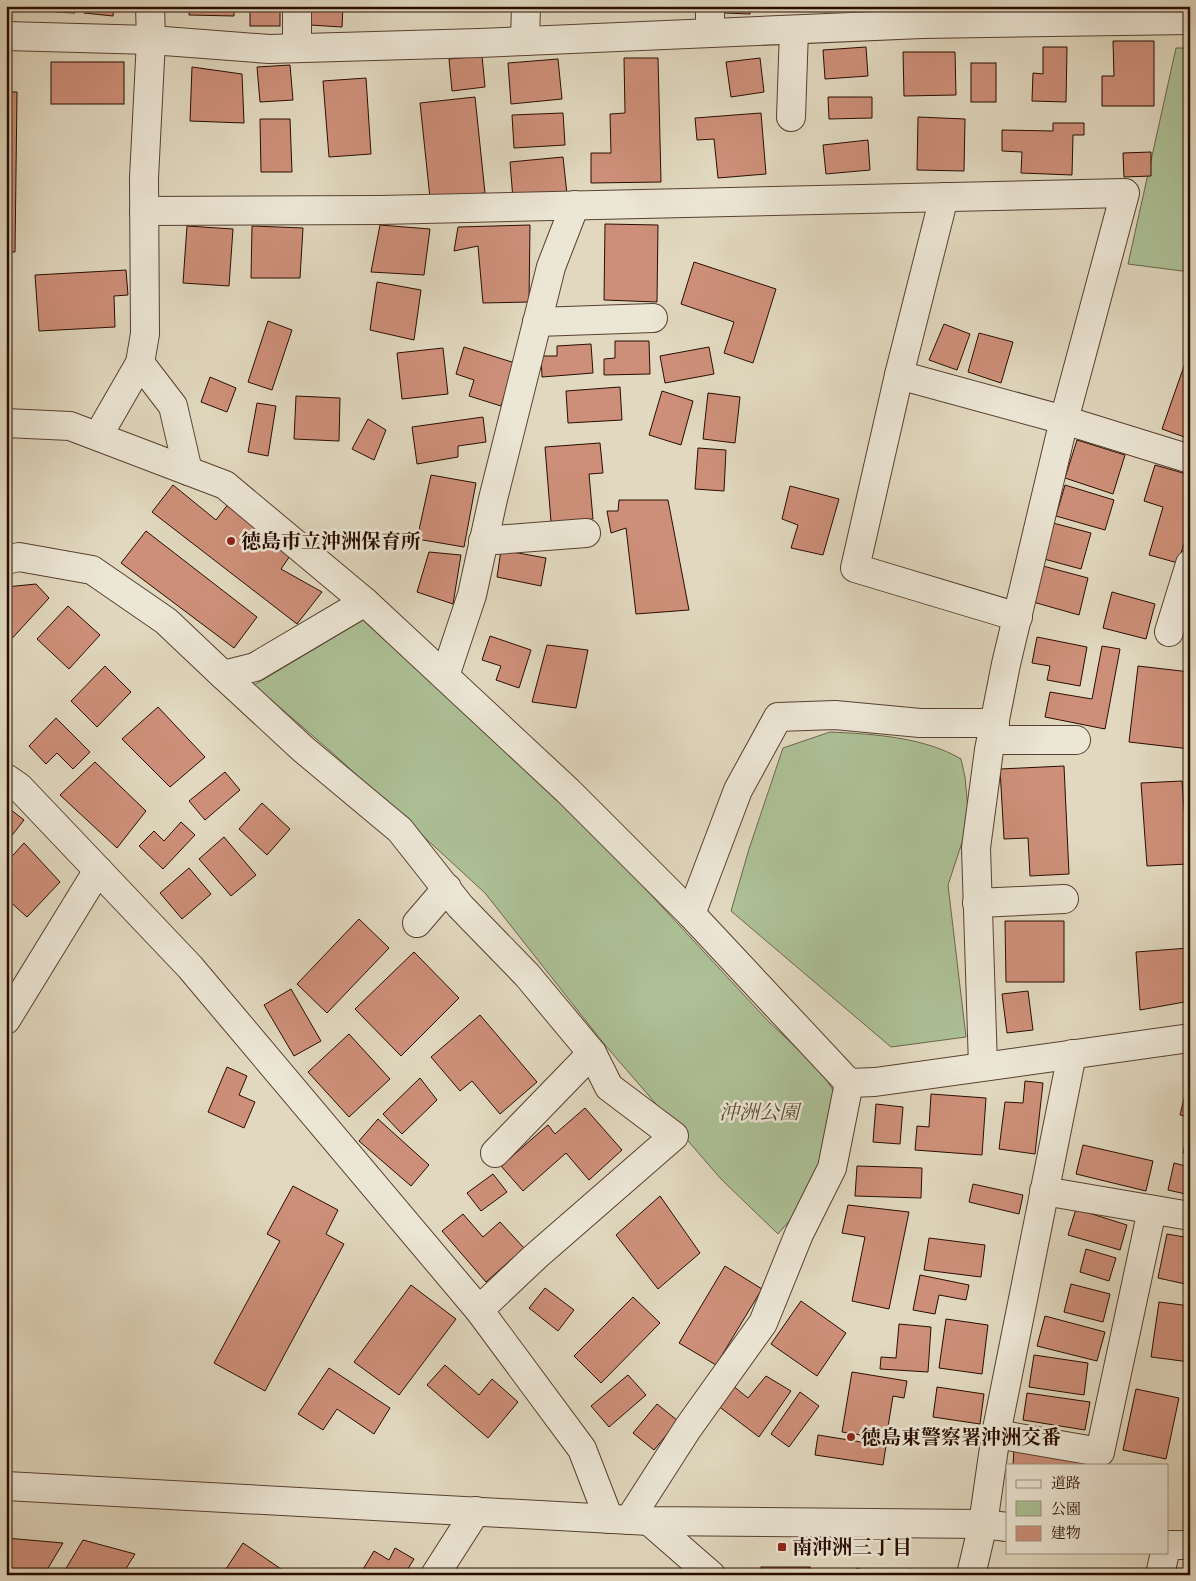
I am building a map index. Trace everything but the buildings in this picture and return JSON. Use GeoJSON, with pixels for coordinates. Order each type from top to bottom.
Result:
{"type":"FeatureCollection","features":[{"type":"Feature","properties":{"kind":"street"},"geometry":{"type":"LineString","coordinates":[[98,436],[140,363],[145,334],[144,178],[151,40],[150,6]]}},
{"type":"Feature","properties":{"kind":"street"},"geometry":{"type":"LineString","coordinates":[[297,6],[297,48]]}},
{"type":"Feature","properties":{"kind":"street"},"geometry":{"type":"LineString","coordinates":[[525,41],[526,6]]}},
{"type":"Feature","properties":{"kind":"street"},"geometry":{"type":"LineString","coordinates":[[710,6],[710,33]]}},
{"type":"Feature","properties":{"kind":"street"},"geometry":{"type":"LineString","coordinates":[[6,36],[151,40],[269,49],[794,30],[923,15],[1190,20]]}},
{"type":"Feature","properties":{"kind":"street"},"geometry":{"type":"LineString","coordinates":[[791,117],[794,30]]}},
{"type":"Feature","properties":{"kind":"street"},"geometry":{"type":"LineString","coordinates":[[144,211],[380,210],[1125,193],[1064,420],[1006,664],[993,731],[976,848],[983,1066]]}},
{"type":"Feature","properties":{"kind":"street"},"geometry":{"type":"LineString","coordinates":[[944,197],[898,375],[855,568],[1018,617]]}},
{"type":"Feature","properties":{"kind":"street"},"geometry":{"type":"LineString","coordinates":[[445,676],[472,595],[551,266],[575,205]]}},
{"type":"Feature","properties":{"kind":"street"},"geometry":{"type":"LineString","coordinates":[[537,322],[653,318]]}},
{"type":"Feature","properties":{"kind":"street"},"geometry":{"type":"LineString","coordinates":[[140,363],[173,406],[188,470]]}},
{"type":"Feature","properties":{"kind":"street"},"geometry":{"type":"LineString","coordinates":[[898,375],[1064,420],[1190,459]]}},
{"type":"Feature","properties":{"kind":"street"},"geometry":{"type":"LineString","coordinates":[[6,423],[70,426],[225,485],[365,602],[568,791],[691,914],[849,1083],[875,1082],[1190,1038]]}},
{"type":"Feature","properties":{"kind":"street"},"geometry":{"type":"LineString","coordinates":[[484,541],[586,534]]}},
{"type":"Feature","properties":{"kind":"street"},"geometry":{"type":"LineString","coordinates":[[6,560],[19,557],[92,570],[166,621],[303,749],[400,830],[460,906],[527,975],[592,1053],[609,1087],[674,1136],[535,1257],[480,1310]]}},
{"type":"Feature","properties":{"kind":"street"},"geometry":{"type":"LineString","coordinates":[[1168,632],[1190,564]]}},
{"type":"Feature","properties":{"kind":"street"},"geometry":{"type":"LineString","coordinates":[[223,675],[255,667],[365,602]]}},
{"type":"Feature","properties":{"kind":"street"},"geometry":{"type":"LineString","coordinates":[[691,914],[738,790],[778,717],[835,715],[1076,740]]}},
{"type":"Feature","properties":{"kind":"street"},"geometry":{"type":"LineString","coordinates":[[6,778],[19,787],[190,967],[480,1310],[582,1449],[629,1520],[711,1575]]}},
{"type":"Feature","properties":{"kind":"street"},"geometry":{"type":"LineString","coordinates":[[6,1020],[98,870]]}},
{"type":"Feature","properties":{"kind":"street"},"geometry":{"type":"LineString","coordinates":[[417,923],[447,888]]}},
{"type":"Feature","properties":{"kind":"street"},"geometry":{"type":"LineString","coordinates":[[977,903],[1064,899]]}},
{"type":"Feature","properties":{"kind":"street"},"geometry":{"type":"LineString","coordinates":[[494,1153],[592,1053]]}},
{"type":"Feature","properties":{"kind":"street"},"geometry":{"type":"LineString","coordinates":[[970,1575],[995,1526],[996,1434],[1072,1054]]}},
{"type":"Feature","properties":{"kind":"street"},"geometry":{"type":"LineString","coordinates":[[629,1520],[688,1428],[763,1323],[799,1234],[832,1168],[849,1083]]}},
{"type":"Feature","properties":{"kind":"street"},"geometry":{"type":"LineString","coordinates":[[1044,1191],[1190,1216]]}},
{"type":"Feature","properties":{"kind":"street"},"geometry":{"type":"LineString","coordinates":[[996,1434],[1100,1452],[1152,1210]]}},
{"type":"Feature","properties":{"kind":"street"},"geometry":{"type":"LineString","coordinates":[[6,1486],[629,1520],[995,1526]]}},
{"type":"Feature","properties":{"kind":"street"},"geometry":{"type":"LineString","coordinates":[[435,1575],[476,1511]]}},
{"type":"Feature","properties":{"kind":"street"},"geometry":{"type":"LineString","coordinates":[[1168,1545],[1190,1545]]}},
{"type":"Feature","properties":{"kind":"street"},"geometry":{"type":"LineString","coordinates":[[1160,1575],[1165,1554]]}},
{"type":"Feature","properties":{"kind":"green space"},"geometry":{"type":"Polygon","coordinates":[[[1176,48],[1190,48],[1190,272],[1128,264],[1176,48]]]}},
{"type":"Feature","properties":{"kind":"green space","name":"沖洲公園"},"geometry":{"type":"Polygon","coordinates":[[[363,620],[555,795],[627,869],[768,1021],[822,1072],[834,1092],[830,1173],[778,1234],[721,1179],[605,1045],[485,893],[336,756],[254,685],[363,620]]]}},
{"type":"Feature","properties":{"kind":"green space"},"geometry":{"type":"Polygon","coordinates":[[[830,732],[915,741],[961,759],[965,777],[969,821],[948,885],[966,1037],[891,1047],[731,911],[749,849],[783,748],[830,732]]]}},
{"type":"Feature","properties":{"kind":"place","name":"徳島市立沖洲保育所"},"geometry":{"type":"Point","coordinates":[231,541]}},
{"type":"Feature","properties":{"kind":"place","name":"徳島東警察署沖洲交番"},"geometry":{"type":"Point","coordinates":[851,1437]}},
{"type":"Feature","properties":{"kind":"place","name":"南沖洲三丁目"},"geometry":{"type":"Point","coordinates":[782,1547]}}]}
